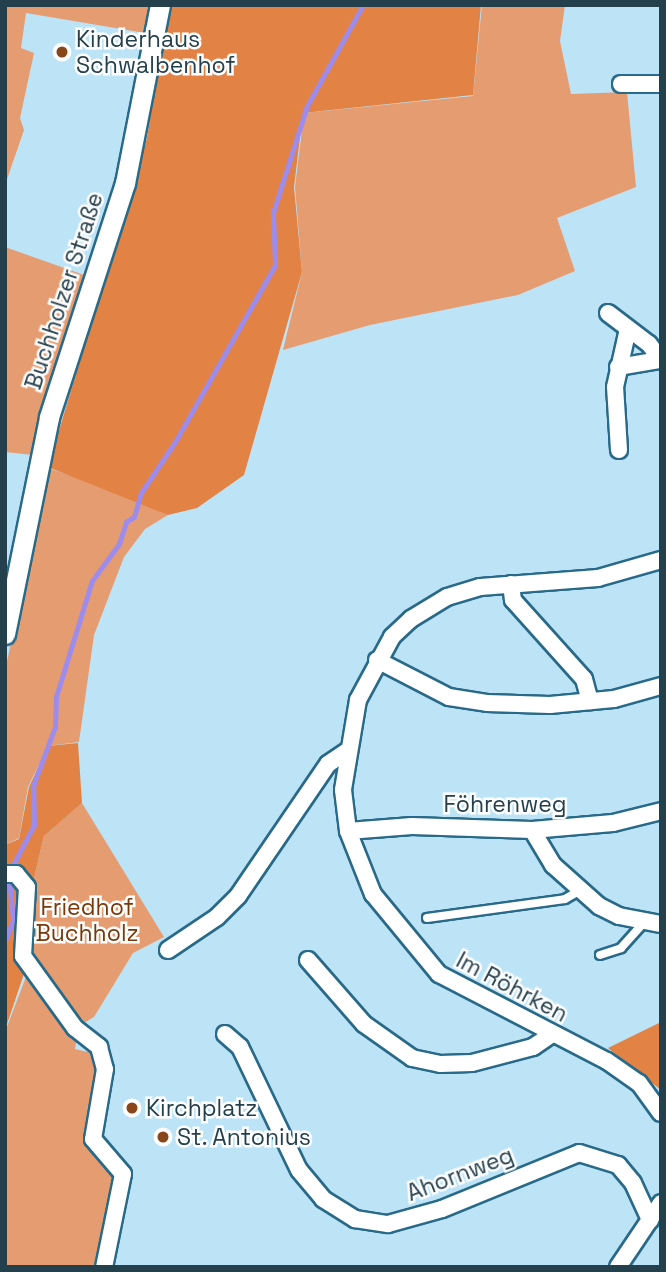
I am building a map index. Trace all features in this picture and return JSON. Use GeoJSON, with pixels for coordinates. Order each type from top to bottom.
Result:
{"type":"FeatureCollection","features":[{"type":"Feature","properties":{"kind":"street","name":"Buchholzer Straße"},"geometry":{"type":"LineString","coordinates":[[5,634],[48,417],[125,183],[160,5]]}},
{"type":"Feature","properties":{"kind":"street"},"geometry":{"type":"LineString","coordinates":[[621,84],[661,84]]}},
{"type":"Feature","properties":{"kind":"street"},"geometry":{"type":"LineString","coordinates":[[608,313],[649,344],[661,360],[618,367]]}},
{"type":"Feature","properties":{"kind":"street"},"geometry":{"type":"LineString","coordinates":[[619,450],[615,415],[618,367],[628,328]]}},
{"type":"Feature","properties":{"kind":"street","name":"Im Röhrken"},"geometry":{"type":"LineString","coordinates":[[661,561],[598,578],[511,584],[447,597],[411,619],[377,660],[358,700],[346,752],[343,790],[348,831],[373,894],[393,924],[439,974],[551,1035],[607,1061],[639,1083],[661,1113]]}},
{"type":"Feature","properties":{"kind":"street"},"geometry":{"type":"LineString","coordinates":[[511,584],[520,608],[583,679],[590,701]]}},
{"type":"Feature","properties":{"kind":"street"},"geometry":{"type":"LineString","coordinates":[[377,660],[449,697],[550,705],[590,701],[661,685]]}},
{"type":"Feature","properties":{"kind":"street"},"geometry":{"type":"LineString","coordinates":[[167,950],[217,917],[238,896],[328,764],[346,752]]}},
{"type":"Feature","properties":{"kind":"street","name":"Föhrenweg"},"geometry":{"type":"LineString","coordinates":[[348,831],[412,826],[532,830],[612,823],[661,811]]}},
{"type":"Feature","properties":{"kind":"street"},"geometry":{"type":"LineString","coordinates":[[532,830],[553,865],[579,891],[619,916],[653,922]]}},
{"type":"Feature","properties":{"kind":"street"},"geometry":{"type":"LineString","coordinates":[[5,874],[16,874],[27,887],[23,956],[75,1028],[99,1047],[105,1069],[93,1139],[123,1174],[104,1267]]}},
{"type":"Feature","properties":{"kind":"street"},"geometry":{"type":"LineString","coordinates":[[308,960],[364,1024],[412,1058],[440,1064],[472,1063],[533,1048],[551,1035]]}},
{"type":"Feature","properties":{"kind":"street","name":"Ahornweg"},"geometry":{"type":"LineString","coordinates":[[225,1034],[240,1047],[299,1170],[323,1199],[355,1219],[388,1224],[442,1209],[579,1153],[618,1165],[633,1183],[650,1220]]}},
{"type":"Feature","properties":{"kind":"street"},"geometry":{"type":"LineString","coordinates":[[618,1267],[661,1203]]}},
{"type":"Feature","properties":{"kind":"lane"},"geometry":{"type":"LineString","coordinates":[[427,918],[565,900],[579,891]]}},
{"type":"Feature","properties":{"kind":"lane"},"geometry":{"type":"LineString","coordinates":[[600,954],[621,948],[653,922]]}},
{"type":"Feature","properties":{"kind":"green space"},"geometry":{"type":"Polygon","coordinates":[[[5,5],[150,5],[145,33],[26,13],[21,48],[34,53],[20,118],[24,130],[5,185],[5,5]]]}},
{"type":"Feature","properties":{"kind":"green space"},"geometry":{"type":"Polygon","coordinates":[[[482,5],[565,5],[560,41],[571,94],[627,92],[636,187],[557,218],[575,271],[518,295],[370,325],[283,350],[302,272],[295,187],[304,113],[473,96],[482,5]]]}},
{"type":"Feature","properties":{"kind":"green space"},"geometry":{"type":"Polygon","coordinates":[[[5,247],[84,275],[33,455],[5,452],[5,247]]]}},
{"type":"Feature","properties":{"kind":"green space"},"geometry":{"type":"Polygon","coordinates":[[[48,468],[114,490],[168,515],[145,529],[124,557],[94,635],[79,742],[48,746],[28,787],[19,838],[5,845],[5,671],[48,468]]]}},
{"type":"Feature","properties":{"kind":"green space","name":"Friedhof Buchholz"},"geometry":{"type":"Polygon","coordinates":[[[82,803],[164,937],[133,953],[94,1017],[79,1026],[75,1049],[92,1053],[103,1068],[92,1139],[117,1170],[101,1267],[5,1267],[5,1032],[32,961],[34,878],[44,836],[82,803]]]}},
{"type":"Feature","properties":{"kind":"shaded area"},"geometry":{"type":"Polygon","coordinates":[[[169,5],[481,5],[473,95],[303,113],[294,187],[302,272],[244,475],[197,508],[168,515],[48,467],[147,138],[169,5]]]}},
{"type":"Feature","properties":{"kind":"shaded area"},"geometry":{"type":"Polygon","coordinates":[[[78,743],[82,803],[44,836],[34,878],[25,891],[26,968],[5,1030],[5,845],[19,839],[29,787],[48,746],[78,743]]]}},
{"type":"Feature","properties":{"kind":"shaded area"},"geometry":{"type":"Polygon","coordinates":[[[661,1022],[661,1090],[608,1048],[661,1022]]]}},
{"type":"Feature","properties":{"kind":"waterway"},"geometry":{"type":"LineString","coordinates":[[13,865],[34,825],[33,786],[55,727],[56,697],[92,581],[119,544],[126,522],[134,517],[141,493],[175,442],[275,265],[273,213],[307,106],[363,5]]}},
{"type":"Feature","properties":{"kind":"waterway"},"geometry":{"type":"LineString","coordinates":[[5,941],[13,920],[9,880]]}},
{"type":"Feature","properties":{"kind":"place","name":"Kinderhaus Schwalbenhof"},"geometry":{"type":"Point","coordinates":[62,52]}},
{"type":"Feature","properties":{"kind":"place","name":"Kirchplatz"},"geometry":{"type":"Point","coordinates":[132,1108]}},
{"type":"Feature","properties":{"kind":"place","name":"St. Antonius"},"geometry":{"type":"Point","coordinates":[163,1137]}}]}
